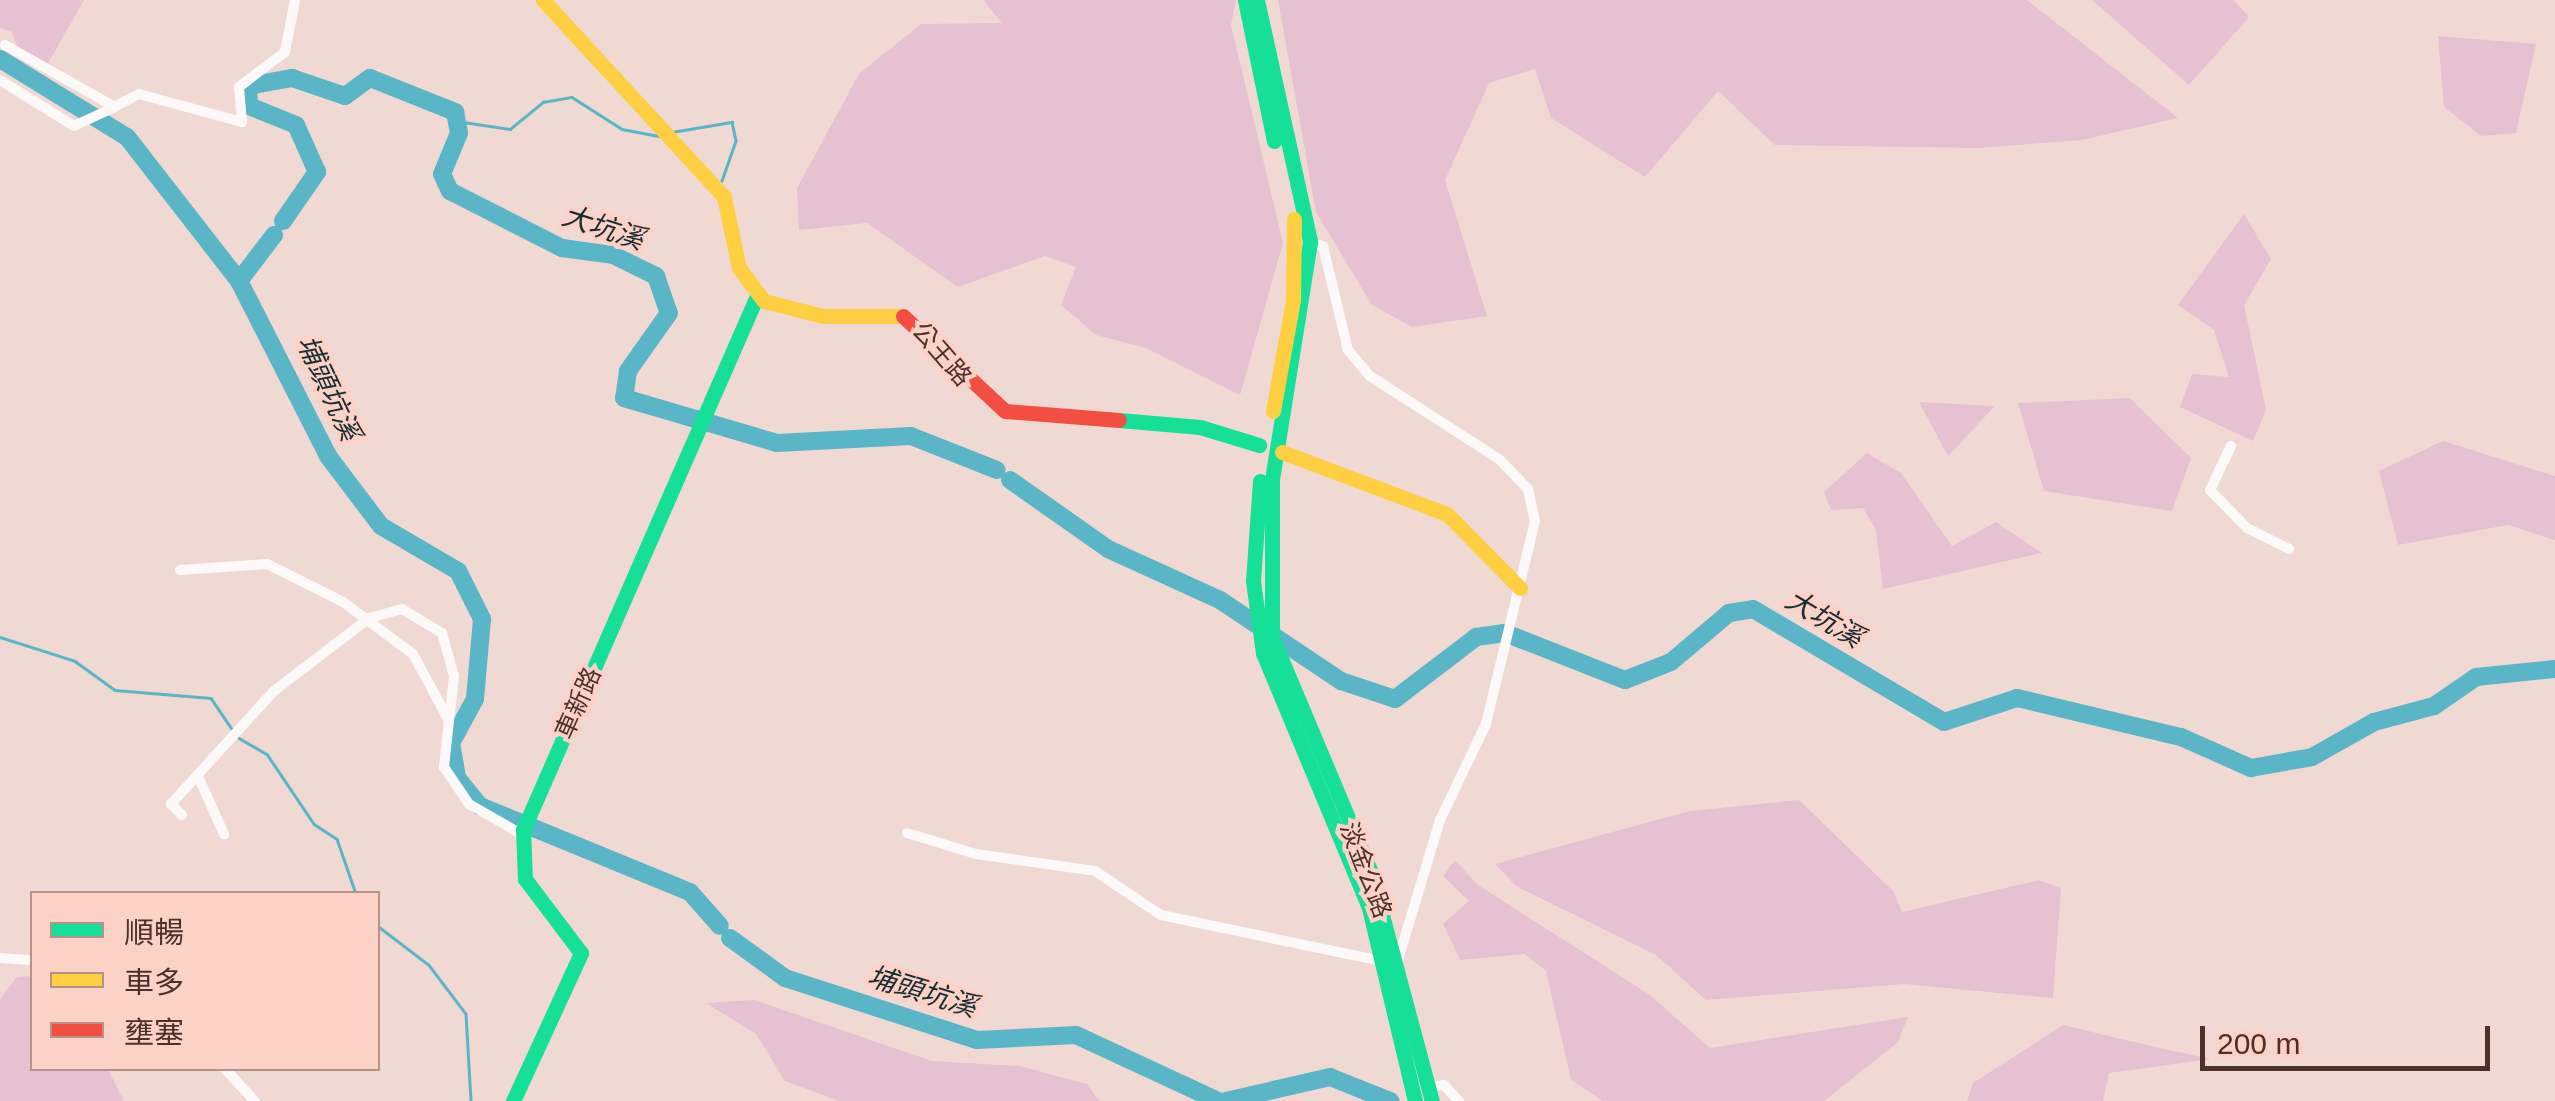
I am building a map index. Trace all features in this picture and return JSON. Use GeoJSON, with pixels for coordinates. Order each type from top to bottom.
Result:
{"type":"FeatureCollection","features":[{"type":"Feature","properties":{"kind":"street"},"geometry":{"type":"LineString","coordinates":[[0,80],[74,126],[139,94],[242,122],[239,87],[285,52],[295,0]]}},
{"type":"Feature","properties":{"kind":"street"},"geometry":{"type":"LineString","coordinates":[[543,0],[673,134],[724,197],[739,268],[757,296]]}},
{"type":"Feature","properties":{"kind":"street"},"geometry":{"type":"LineString","coordinates":[[1245,0],[1304,241]]}},
{"type":"Feature","properties":{"kind":"street"},"geometry":{"type":"LineString","coordinates":[[1257,0],[1304,241],[1269,437]]}},
{"type":"Feature","properties":{"kind":"street"},"geometry":{"type":"LineString","coordinates":[[5,46],[116,107]]}},
{"type":"Feature","properties":{"kind":"street"},"geometry":{"type":"LineString","coordinates":[[907,833],[976,854],[1095,871],[1161,914],[1392,961],[1502,658],[1535,522],[1528,488],[1370,376],[1348,350],[1324,246],[1304,241]]}},
{"type":"Feature","properties":{"kind":"street","name":"車新路"},"geometry":{"type":"LineString","coordinates":[[523,833],[757,296]]}},
{"type":"Feature","properties":{"kind":"street","name":"公王路"},"geometry":{"type":"LineString","coordinates":[[757,296],[823,316],[910,316],[980,396],[1005,411],[1200,427],[1269,437]]}},
{"type":"Feature","properties":{"kind":"street","name":"淡金公路"},"geometry":{"type":"LineString","coordinates":[[1269,437],[1262,607],[1268,647],[1392,961],[1427,1097]]}},
{"type":"Feature","properties":{"kind":"street"},"geometry":{"type":"LineString","coordinates":[[2231,446],[2210,490],[2247,528],[2289,549]]}},
{"type":"Feature","properties":{"kind":"street"},"geometry":{"type":"LineString","coordinates":[[1282,452],[1447,514],[1520,588]]}},
{"type":"Feature","properties":{"kind":"street"},"geometry":{"type":"LineString","coordinates":[[180,570],[266,564],[369,618],[413,654],[448,719]]}},
{"type":"Feature","properties":{"kind":"street"},"geometry":{"type":"LineString","coordinates":[[182,815],[170,804],[233,741],[274,690],[369,618],[402,609],[442,633],[454,676],[444,768],[469,804],[523,833],[526,879],[581,953],[514,1101]]}},
{"type":"Feature","properties":{"kind":"street"},"geometry":{"type":"LineString","coordinates":[[198,776],[224,834]]}},
{"type":"Feature","properties":{"kind":"street"},"geometry":{"type":"LineString","coordinates":[[0,958],[30,960]]}},
{"type":"Feature","properties":{"kind":"street","name":"淡金公路"},"geometry":{"type":"LineString","coordinates":[[1392,961],[1410,1080],[1427,1097]]}},
{"type":"Feature","properties":{"kind":"street"},"geometry":{"type":"LineString","coordinates":[[227,1071],[256,1101]]}},
{"type":"Feature","properties":{"kind":"street"},"geometry":{"type":"LineString","coordinates":[[1427,1097],[1444,1086],[1459,1101]]}},
{"type":"Feature","properties":{"kind":"shaded area"},"geometry":{"type":"Polygon","coordinates":[[[0,0],[84,0],[47,65],[23,62],[12,32],[0,28],[0,0]]]}},
{"type":"Feature","properties":{"kind":"shaded area"},"geometry":{"type":"Polygon","coordinates":[[[983,0],[1236,0],[1231,25],[1283,243],[1240,395],[1146,348],[1096,335],[1061,305],[1076,267],[1045,256],[958,287],[867,223],[799,230],[797,188],[859,74],[921,24],[1002,23],[983,0]]]}},
{"type":"Feature","properties":{"kind":"shaded area"},"geometry":{"type":"Polygon","coordinates":[[[1278,0],[2027,0],[2178,118],[2082,140],[1977,148],[1775,145],[1718,91],[1645,177],[1551,118],[1535,69],[1489,83],[1445,180],[1487,316],[1412,327],[1372,305],[1316,212],[1278,0]]]}},
{"type":"Feature","properties":{"kind":"shaded area"},"geometry":{"type":"Polygon","coordinates":[[[2092,0],[2234,0],[2249,17],[2189,85],[2092,0]]]}},
{"type":"Feature","properties":{"kind":"shaded area"},"geometry":{"type":"Polygon","coordinates":[[[2438,36],[2536,44],[2516,133],[2481,136],[2444,107],[2438,36]]]}},
{"type":"Feature","properties":{"kind":"shaded area"},"geometry":{"type":"Polygon","coordinates":[[[2244,214],[2271,259],[2244,305],[2266,410],[2253,441],[2180,407],[2192,374],[2229,377],[2214,330],[2178,305],[2244,214]]]}},
{"type":"Feature","properties":{"kind":"shaded area"},"geometry":{"type":"Polygon","coordinates":[[[2130,398],[2191,458],[2172,511],[2044,491],[2018,403],[2130,398]]]}},
{"type":"Feature","properties":{"kind":"shaded area"},"geometry":{"type":"Polygon","coordinates":[[[1919,402],[1995,406],[1948,456],[1919,402]]]}},
{"type":"Feature","properties":{"kind":"shaded area"},"geometry":{"type":"Polygon","coordinates":[[[2443,441],[2555,476],[2555,540],[2508,525],[2398,545],[2379,471],[2443,441]]]}},
{"type":"Feature","properties":{"kind":"shaded area"},"geometry":{"type":"Polygon","coordinates":[[[1867,453],[1901,473],[1952,546],[1996,522],[2042,553],[1883,589],[1876,530],[1863,508],[1831,510],[1824,492],[1867,453]]]}},
{"type":"Feature","properties":{"kind":"shaded area"},"geometry":{"type":"Polygon","coordinates":[[[1799,800],[1894,892],[1902,912],[2039,880],[2061,888],[2053,998],[1904,984],[1706,1000],[1656,955],[1516,886],[1495,864],[1690,811],[1799,800]]]}},
{"type":"Feature","properties":{"kind":"shaded area"},"geometry":{"type":"Polygon","coordinates":[[[1455,860],[1478,885],[1650,995],[1710,1048],[1908,1017],[1898,1042],[1824,1101],[1603,1101],[1571,1080],[1546,971],[1525,954],[1460,960],[1443,924],[1469,901],[1443,876],[1455,860]]]}},
{"type":"Feature","properties":{"kind":"shaded area"},"geometry":{"type":"Polygon","coordinates":[[[30,976],[30,1071],[109,1071],[124,1101],[0,1101],[0,999],[17,977],[30,976]]]}},
{"type":"Feature","properties":{"kind":"shaded area"},"geometry":{"type":"Polygon","coordinates":[[[754,1000],[932,1061],[1019,1066],[1087,1084],[1099,1101],[839,1101],[785,1081],[756,1034],[706,1003],[754,1000]]]}},
{"type":"Feature","properties":{"kind":"shaded area"},"geometry":{"type":"Polygon","coordinates":[[[2063,1025],[2211,1059],[2109,1073],[2103,1101],[1967,1101],[1973,1083],[2063,1025]]]}},
{"type":"Feature","properties":{"kind":"waterway","name":"埔頭坑溪"},"geometry":{"type":"LineString","coordinates":[[0,59],[127,137],[239,281],[328,456],[381,526],[458,571],[482,619],[475,699],[451,743],[457,778],[480,806],[690,892],[720,926]]}},
{"type":"Feature","properties":{"kind":"waterway","name":"大坑溪"},"geometry":{"type":"LineString","coordinates":[[283,221],[317,172],[296,125],[249,106],[248,86],[292,78],[345,96],[370,78],[455,112],[459,133],[442,174],[450,191],[562,248],[613,255],[656,276],[669,313],[628,371],[624,398],[777,443],[911,436],[997,470]]}},
{"type":"Feature","properties":{"kind":"waterway"},"geometry":{"type":"LineString","coordinates":[[457,121],[510,129],[543,102],[572,97],[622,129],[659,136]]}},
{"type":"Feature","properties":{"kind":"waterway"},"geometry":{"type":"LineString","coordinates":[[672,132],[732,122],[736,141],[722,181]]}},
{"type":"Feature","properties":{"kind":"waterway","name":"大坑溪"},"geometry":{"type":"LineString","coordinates":[[239,281],[274,235]]}},
{"type":"Feature","properties":{"kind":"waterway","name":"大坑溪"},"geometry":{"type":"LineString","coordinates":[[1010,480],[1108,549],[1220,600],[1341,681],[1395,699],[1476,637],[1505,633],[1625,680],[1671,662],[1729,613],[1753,609],[1944,722],[2017,698],[2181,737],[2251,768],[2312,757],[2374,722],[2434,706],[2476,677],[2555,669]]}},
{"type":"Feature","properties":{"kind":"waterway"},"geometry":{"type":"LineString","coordinates":[[0,637],[75,661],[115,690],[211,698],[234,732]]}},
{"type":"Feature","properties":{"kind":"waterway"},"geometry":{"type":"LineString","coordinates":[[239,738],[267,754],[314,824],[337,839],[355,891]]}},
{"type":"Feature","properties":{"kind":"waterway"},"geometry":{"type":"LineString","coordinates":[[380,928],[429,965],[466,1014],[471,1101]]}},
{"type":"Feature","properties":{"kind":"waterway","name":"埔頭坑溪"},"geometry":{"type":"LineString","coordinates":[[730,938],[785,978],[977,1040],[1076,1035],[1218,1101]]}},
{"type":"Feature","properties":{"kind":"waterway","name":"埔頭坑溪"},"geometry":{"type":"LineString","coordinates":[[1226,1101],[1330,1077],[1390,1101]]}},
{"type":"Feature","properties":{"kind":"traffic: fast"},"geometry":{"type":"LineString","coordinates":[[1245,0],[1274,141]]}},
{"type":"Feature","properties":{"kind":"traffic: fast"},"geometry":{"type":"LineString","coordinates":[[1257,0],[1310,242],[1272,479],[1272,637],[1370,870],[1432,1101]]}},
{"type":"Feature","properties":{"kind":"traffic: fast"},"geometry":{"type":"LineString","coordinates":[[513,1101],[581,953],[525,879],[523,830],[757,296]]}},
{"type":"Feature","properties":{"kind":"traffic: fast"},"geometry":{"type":"LineString","coordinates":[[1119,420],[1200,427],[1259,445]]}},
{"type":"Feature","properties":{"kind":"traffic: fast"},"geometry":{"type":"LineString","coordinates":[[1260,481],[1253,581],[1263,653],[1369,908],[1415,1101]]}},
{"type":"Feature","properties":{"kind":"traffic: slow"},"geometry":{"type":"LineString","coordinates":[[543,0],[724,197],[739,268],[764,301],[823,316],[903,316]]}},
{"type":"Feature","properties":{"kind":"traffic: slow"},"geometry":{"type":"LineString","coordinates":[[1273,411],[1293,300],[1294,219]]}},
{"type":"Feature","properties":{"kind":"traffic: slow"},"geometry":{"type":"LineString","coordinates":[[1282,452],[1447,514],[1520,588]]}},
{"type":"Feature","properties":{"kind":"traffic: jam"},"geometry":{"type":"LineString","coordinates":[[903,316],[1005,411],[1119,420]]}}]}
